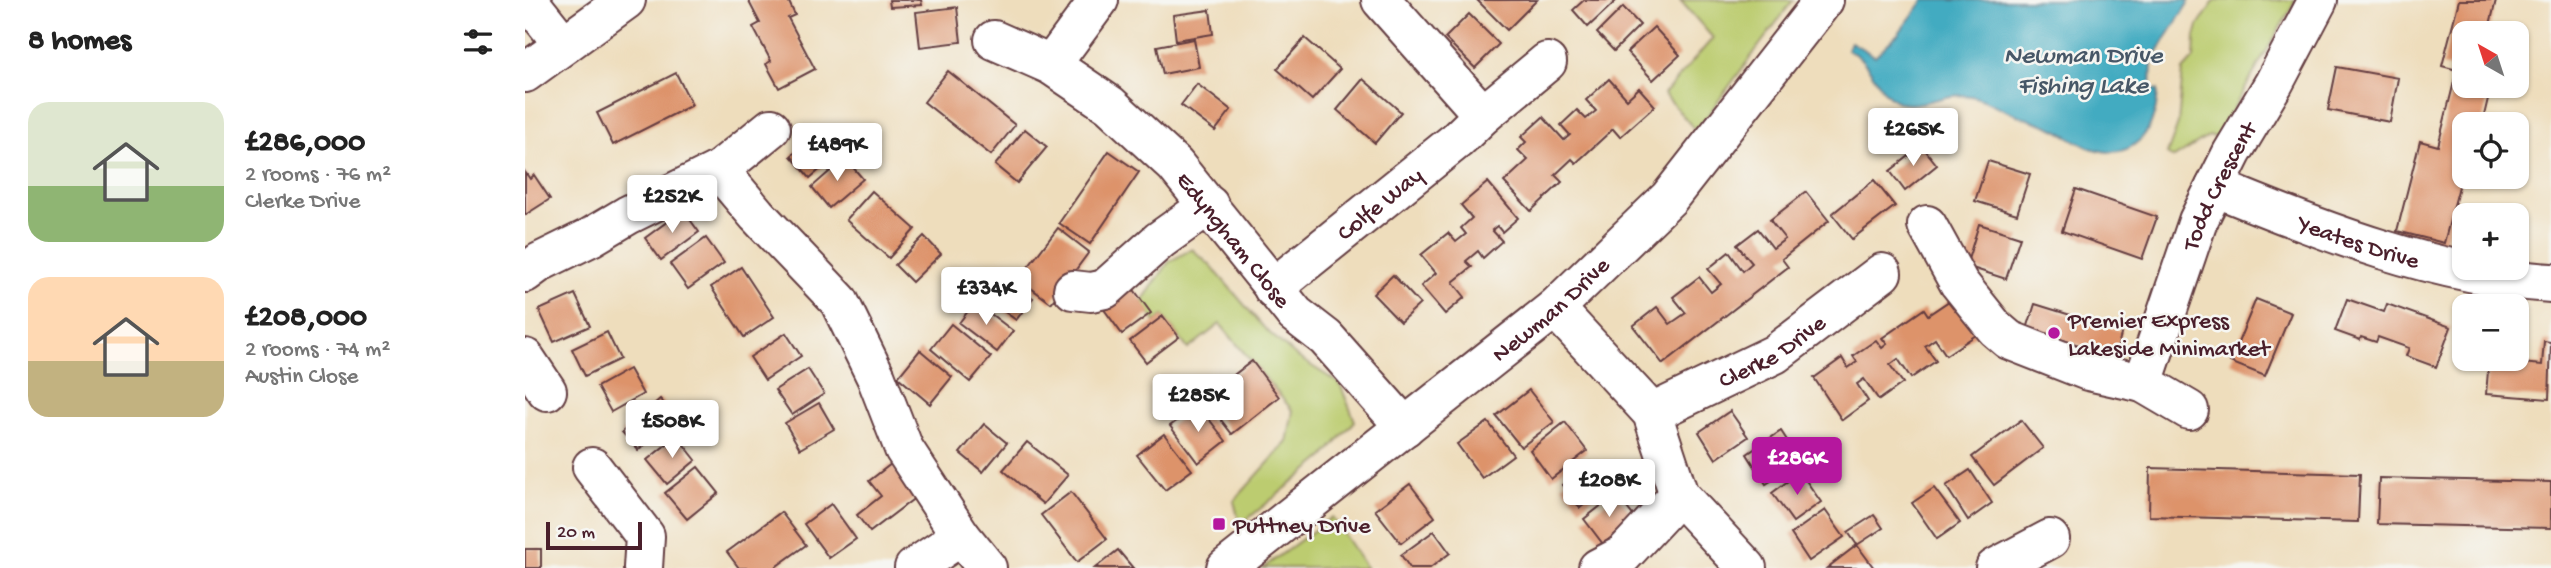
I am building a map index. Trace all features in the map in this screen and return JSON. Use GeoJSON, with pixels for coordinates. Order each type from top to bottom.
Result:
{"type":"FeatureCollection","features":[{"type":"Feature","properties":{"kind":"street"},"geometry":{"type":"LineString","coordinates":[[528,0],[563,44]]}},
{"type":"Feature","properties":{"kind":"street"},"geometry":{"type":"LineString","coordinates":[[525,73],[626,0]]}},
{"type":"Feature","properties":{"kind":"street"},"geometry":{"type":"LineString","coordinates":[[1051,65],[1099,0]]}},
{"type":"Feature","properties":{"kind":"street"},"geometry":{"type":"LineString","coordinates":[[1381,0],[1483,115]]}},
{"type":"Feature","properties":{"kind":"street","name":"Newman Drive"},"geometry":{"type":"LineString","coordinates":[[1226,568],[1555,308],[1669,198],[1824,0]]}},
{"type":"Feature","properties":{"kind":"street","name":"Todd Crescent"},"geometry":{"type":"LineString","coordinates":[[2143,383],[2191,240],[2215,187],[2318,0]]}},
{"type":"Feature","properties":{"kind":"street","name":"Edyngham Close"},"geometry":{"type":"LineString","coordinates":[[994,40],[1051,65],[1110,105],[1175,165],[1295,314],[1326,338],[1405,427]]}},
{"type":"Feature","properties":{"kind":"street","name":"Colfe Way"},"geometry":{"type":"LineString","coordinates":[[1273,288],[1457,140],[1547,62]]}},
{"type":"Feature","properties":{"kind":"street"},"geometry":{"type":"LineString","coordinates":[[525,273],[540,262],[628,215],[719,170],[771,128]]}},
{"type":"Feature","properties":{"kind":"street"},"geometry":{"type":"LineString","coordinates":[[719,170],[757,215],[839,301],[876,377],[904,449],[961,536],[986,568]]}},
{"type":"Feature","properties":{"kind":"street","name":"Yeates Drive"},"geometry":{"type":"LineString","coordinates":[[2215,187],[2304,224],[2378,248],[2474,272],[2551,283]]}},
{"type":"Feature","properties":{"kind":"street"},"geometry":{"type":"LineString","coordinates":[[1073,290],[1091,292],[1104,289],[1160,240],[1209,205]]}},
{"type":"Feature","properties":{"kind":"street"},"geometry":{"type":"LineString","coordinates":[[1927,225],[1959,283],[2001,334],[2021,346],[2088,371],[2143,383],[2189,410]]}},
{"type":"Feature","properties":{"kind":"street","name":"Clerke Drive"},"geometry":{"type":"LineString","coordinates":[[1652,413],[1775,354],[1882,273]]}},
{"type":"Feature","properties":{"kind":"street"},"geometry":{"type":"LineString","coordinates":[[1555,308],[1652,413],[1679,495],[1747,568]]}},
{"type":"Feature","properties":{"kind":"street"},"geometry":{"type":"LineString","coordinates":[[525,359],[547,391]]}},
{"type":"Feature","properties":{"kind":"street"},"geometry":{"type":"LineString","coordinates":[[592,467],[644,552]]}},
{"type":"Feature","properties":{"kind":"street"},"geometry":{"type":"LineString","coordinates":[[1598,568],[1623,555],[1679,495]]}},
{"type":"Feature","properties":{"kind":"street"},"geometry":{"type":"LineString","coordinates":[[914,568],[961,536]]}},
{"type":"Feature","properties":{"kind":"street"},"geometry":{"type":"LineString","coordinates":[[1995,568],[2050,538]]}},
{"type":"Feature","properties":{"kind":"green space"},"geometry":{"type":"Polygon","coordinates":[[[1680,0],[1793,0],[1696,131],[1664,94],[1713,38],[1680,0]]]}},
{"type":"Feature","properties":{"kind":"green space"},"geometry":{"type":"Polygon","coordinates":[[[2215,0],[2296,0],[2217,137],[2209,136],[2174,158],[2167,154],[2178,124],[2183,70],[2194,58],[2198,26],[2215,0]]]}},
{"type":"Feature","properties":{"kind":"green space"},"geometry":{"type":"Polygon","coordinates":[[[1192,249],[1212,267],[1265,329],[1296,356],[1340,384],[1355,421],[1324,457],[1240,525],[1234,501],[1287,442],[1293,411],[1220,324],[1188,349],[1163,316],[1155,322],[1142,301],[1169,262],[1192,249]]]}},
{"type":"Feature","properties":{"kind":"green space"},"geometry":{"type":"Polygon","coordinates":[[[1332,517],[1366,568],[1263,568],[1332,517]]]}},
{"type":"Feature","properties":{"kind":"water","name":"Newman Drive Fishing Lake"},"geometry":{"type":"Polygon","coordinates":[[[1924,0],[2190,0],[2152,61],[2151,89],[2158,90],[2153,119],[2147,131],[2129,148],[2104,151],[2088,147],[2050,127],[1971,96],[1951,96],[1913,104],[1898,102],[1892,98],[1865,63],[1847,49],[1851,42],[1875,56],[1898,34],[1924,0]]]}},
{"type":"Feature","properties":{"kind":"building"},"geometry":{"type":"Polygon","coordinates":[[[748,0],[788,0],[795,15],[788,18],[815,69],[779,88],[766,64],[771,61],[753,27],[760,23],[748,0]]]}},
{"type":"Feature","properties":{"kind":"building"},"geometry":{"type":"Polygon","coordinates":[[[889,0],[921,0],[922,5],[890,7],[889,0]]]}},
{"type":"Feature","properties":{"kind":"building"},"geometry":{"type":"Polygon","coordinates":[[[1477,0],[1537,0],[1507,30],[1477,0]]]}},
{"type":"Feature","properties":{"kind":"building"},"geometry":{"type":"Polygon","coordinates":[[[1584,0],[1617,0],[1588,27],[1573,10],[1584,0]]]}},
{"type":"Feature","properties":{"kind":"building"},"geometry":{"type":"Polygon","coordinates":[[[2459,0],[2496,0],[2491,21],[2454,21],[2459,0]]]}},
{"type":"Feature","properties":{"kind":"building"},"geometry":{"type":"Polygon","coordinates":[[[957,7],[961,42],[920,47],[916,12],[957,7]]]}},
{"type":"Feature","properties":{"kind":"building"},"geometry":{"type":"Polygon","coordinates":[[[1623,7],[1640,25],[1614,51],[1597,33],[1623,7]]]}},
{"type":"Feature","properties":{"kind":"building"},"geometry":{"type":"Polygon","coordinates":[[[1210,10],[1213,34],[1176,40],[1173,15],[1210,10]]]}},
{"type":"Feature","properties":{"kind":"building"},"geometry":{"type":"Polygon","coordinates":[[[1469,14],[1499,44],[1475,68],[1445,38],[1469,14]]]}},
{"type":"Feature","properties":{"kind":"building"},"geometry":{"type":"Polygon","coordinates":[[[1654,27],[1680,55],[1653,80],[1627,52],[1654,27]]]}},
{"type":"Feature","properties":{"kind":"building"},"geometry":{"type":"Polygon","coordinates":[[[2452,27],[2452,69],[2442,66],[2452,27]]]}},
{"type":"Feature","properties":{"kind":"building"},"geometry":{"type":"Polygon","coordinates":[[[1305,38],[1340,69],[1312,100],[1277,69],[1305,38]]]}},
{"type":"Feature","properties":{"kind":"building"},"geometry":{"type":"Polygon","coordinates":[[[1194,39],[1199,67],[1163,74],[1157,46],[1194,39]]]}},
{"type":"Feature","properties":{"kind":"building"},"geometry":{"type":"Polygon","coordinates":[[[2337,67],[2398,78],[2390,122],[2328,110],[2337,67]]]}},
{"type":"Feature","properties":{"kind":"building"},"geometry":{"type":"Polygon","coordinates":[[[948,71],[1015,125],[991,155],[924,102],[948,71]]]}},
{"type":"Feature","properties":{"kind":"building"},"geometry":{"type":"Polygon","coordinates":[[[676,73],[692,105],[613,145],[597,113],[676,73]]]}},
{"type":"Feature","properties":{"kind":"building"},"geometry":{"type":"Polygon","coordinates":[[[1363,79],[1401,112],[1375,143],[1337,110],[1363,79]]]}},
{"type":"Feature","properties":{"kind":"building"},"geometry":{"type":"Polygon","coordinates":[[[1609,79],[1627,99],[1639,88],[1655,106],[1620,137],[1613,129],[1576,163],[1572,159],[1555,175],[1562,182],[1531,211],[1504,182],[1528,160],[1518,150],[1526,142],[1521,137],[1543,117],[1564,140],[1570,135],[1561,125],[1577,110],[1586,119],[1596,111],[1586,100],[1609,79]]]}},
{"type":"Feature","properties":{"kind":"building"},"geometry":{"type":"Polygon","coordinates":[[[1197,84],[1231,110],[1215,131],[1181,105],[1197,84]]]}},
{"type":"Feature","properties":{"kind":"building"},"geometry":{"type":"Polygon","coordinates":[[[2452,90],[2452,98],[2488,98],[2485,112],[2452,112],[2452,189],[2458,189],[2455,203],[2452,203],[2444,243],[2397,231],[2420,141],[2438,146],[2452,90]]]}},
{"type":"Feature","properties":{"kind":"building"},"geometry":{"type":"Polygon","coordinates":[[[1025,129],[1047,147],[1017,183],[995,165],[1025,129]]]}},
{"type":"Feature","properties":{"kind":"building"},"geometry":{"type":"Polygon","coordinates":[[[821,131],[839,153],[810,178],[791,156],[821,131]]]}},
{"type":"Feature","properties":{"kind":"building"},"geometry":{"type":"Polygon","coordinates":[[[1922,146],[1937,165],[1905,191],[1890,171],[1922,146]]]}},
{"type":"Feature","properties":{"kind":"building"},"geometry":{"type":"Polygon","coordinates":[[[1109,151],[1139,172],[1090,244],[1059,223],[1109,151]]]}},
{"type":"Feature","properties":{"kind":"building"},"geometry":{"type":"Polygon","coordinates":[[[845,158],[863,179],[829,208],[812,187],[845,158]]]}},
{"type":"Feature","properties":{"kind":"building"},"geometry":{"type":"Polygon","coordinates":[[[1988,161],[2030,174],[2017,214],[1975,201],[1988,161]]]}},
{"type":"Feature","properties":{"kind":"building"},"geometry":{"type":"Polygon","coordinates":[[[525,172],[530,179],[534,175],[550,199],[525,215],[525,172]]]}},
{"type":"Feature","properties":{"kind":"building"},"geometry":{"type":"Polygon","coordinates":[[[1874,180],[1895,206],[1852,239],[1832,214],[1874,180]]]}},
{"type":"Feature","properties":{"kind":"building"},"geometry":{"type":"Polygon","coordinates":[[[1488,182],[1518,218],[1502,232],[1497,226],[1492,230],[1502,241],[1483,258],[1478,251],[1466,261],[1472,267],[1453,282],[1465,297],[1445,314],[1421,286],[1436,273],[1421,255],[1448,233],[1456,242],[1466,234],[1461,228],[1472,218],[1461,205],[1488,182]]]}},
{"type":"Feature","properties":{"kind":"building"},"geometry":{"type":"Polygon","coordinates":[[[2076,189],[2157,217],[2142,259],[2062,231],[2076,189]]]}},
{"type":"Feature","properties":{"kind":"building"},"geometry":{"type":"Polygon","coordinates":[[[872,191],[915,229],[889,258],[846,220],[872,191]]]}},
{"type":"Feature","properties":{"kind":"building"},"geometry":{"type":"Polygon","coordinates":[[[1806,192],[1829,221],[1782,259],[1788,267],[1663,364],[1633,326],[1657,307],[1670,324],[1686,313],[1673,297],[1699,277],[1711,292],[1721,284],[1708,269],[1729,252],[1743,271],[1752,263],[1737,245],[1758,229],[1773,248],[1785,239],[1770,220],[1806,192]]]}},
{"type":"Feature","properties":{"kind":"building"},"geometry":{"type":"Polygon","coordinates":[[[683,210],[699,232],[661,260],[645,238],[683,210]]]}},
{"type":"Feature","properties":{"kind":"building"},"geometry":{"type":"Polygon","coordinates":[[[1979,224],[2020,237],[2006,279],[1966,266],[1979,224]]]}},
{"type":"Feature","properties":{"kind":"building"},"geometry":{"type":"Polygon","coordinates":[[[1058,228],[1089,252],[1051,303],[1019,279],[1058,228]]]}},
{"type":"Feature","properties":{"kind":"building"},"geometry":{"type":"Polygon","coordinates":[[[924,236],[941,254],[912,282],[895,265],[924,236]]]}},
{"type":"Feature","properties":{"kind":"building"},"geometry":{"type":"Polygon","coordinates":[[[706,238],[724,263],[688,289],[670,264],[706,238]]]}},
{"type":"Feature","properties":{"kind":"building"},"geometry":{"type":"Polygon","coordinates":[[[741,267],[774,317],[744,337],[711,287],[741,267]]]}},
{"type":"Feature","properties":{"kind":"building"},"geometry":{"type":"Polygon","coordinates":[[[999,273],[1033,298],[1016,320],[982,295],[999,273]]]}},
{"type":"Feature","properties":{"kind":"building"},"geometry":{"type":"Polygon","coordinates":[[[1393,275],[1420,304],[1400,322],[1373,294],[1393,275]]]}},
{"type":"Feature","properties":{"kind":"building"},"geometry":{"type":"Polygon","coordinates":[[[1132,287],[1151,313],[1122,334],[1103,308],[1132,287]]]}},
{"type":"Feature","properties":{"kind":"building"},"geometry":{"type":"Polygon","coordinates":[[[575,294],[590,326],[554,342],[539,310],[575,294]]]}},
{"type":"Feature","properties":{"kind":"building"},"geometry":{"type":"Polygon","coordinates":[[[1952,299],[1976,335],[1946,355],[1935,339],[1925,346],[1936,361],[1911,378],[1898,359],[1890,365],[1903,383],[1879,400],[1864,379],[1857,384],[1868,401],[1842,420],[1814,378],[1842,358],[1848,368],[1857,362],[1853,356],[1876,340],[1882,348],[1887,344],[1882,338],[1924,309],[1928,315],[1952,299]]]}},
{"type":"Feature","properties":{"kind":"building"},"geometry":{"type":"Polygon","coordinates":[[[2256,299],[2291,313],[2265,376],[2230,362],[2256,299]]]}},
{"type":"Feature","properties":{"kind":"building"},"geometry":{"type":"Polygon","coordinates":[[[2347,299],[2384,312],[2387,304],[2451,327],[2436,367],[2406,356],[2409,348],[2378,337],[2376,342],[2361,337],[2360,340],[2335,331],[2347,299]]]}},
{"type":"Feature","properties":{"kind":"building"},"geometry":{"type":"Polygon","coordinates":[[[975,302],[1013,331],[997,352],[959,323],[975,302]]]}},
{"type":"Feature","properties":{"kind":"building"},"geometry":{"type":"Polygon","coordinates":[[[2035,304],[2122,331],[2115,356],[2027,329],[2035,304]]]}},
{"type":"Feature","properties":{"kind":"building"},"geometry":{"type":"Polygon","coordinates":[[[1163,316],[1179,337],[1146,362],[1130,341],[1163,316]]]}},
{"type":"Feature","properties":{"kind":"building"},"geometry":{"type":"Polygon","coordinates":[[[951,324],[991,357],[970,382],[931,349],[951,324]]]}},
{"type":"Feature","properties":{"kind":"building"},"geometry":{"type":"Polygon","coordinates":[[[607,332],[620,359],[585,376],[572,349],[607,332]]]}},
{"type":"Feature","properties":{"kind":"building"},"geometry":{"type":"Polygon","coordinates":[[[786,333],[801,356],[765,380],[750,357],[786,333]]]}},
{"type":"Feature","properties":{"kind":"building"},"geometry":{"type":"Polygon","coordinates":[[[2544,341],[2551,342],[2549,399],[2486,394],[2488,371],[2529,371],[2529,364],[2542,365],[2544,341]]]}},
{"type":"Feature","properties":{"kind":"building"},"geometry":{"type":"Polygon","coordinates":[[[920,350],[952,377],[930,404],[898,377],[920,350]]]}},
{"type":"Feature","properties":{"kind":"building"},"geometry":{"type":"Polygon","coordinates":[[[1252,361],[1279,397],[1232,434],[1204,398],[1252,361]]]}},
{"type":"Feature","properties":{"kind":"building"},"geometry":{"type":"Polygon","coordinates":[[[629,369],[643,394],[611,412],[597,387],[629,369]]]}},
{"type":"Feature","properties":{"kind":"building"},"geometry":{"type":"Polygon","coordinates":[[[808,369],[824,394],[792,415],[775,390],[808,369]]]}},
{"type":"Feature","properties":{"kind":"building"},"geometry":{"type":"Polygon","coordinates":[[[1529,390],[1554,422],[1521,447],[1496,416],[1529,390]]]}},
{"type":"Feature","properties":{"kind":"building"},"geometry":{"type":"Polygon","coordinates":[[[660,399],[675,417],[638,450],[622,432],[660,399]]]}},
{"type":"Feature","properties":{"kind":"building"},"geometry":{"type":"Polygon","coordinates":[[[819,403],[834,429],[800,449],[785,423],[819,403]]]}},
{"type":"Feature","properties":{"kind":"building"},"geometry":{"type":"Polygon","coordinates":[[[1198,405],[1226,441],[1198,463],[1170,426],[1198,405]]]}},
{"type":"Feature","properties":{"kind":"building"},"geometry":{"type":"Polygon","coordinates":[[[1730,411],[1748,437],[1716,459],[1699,432],[1730,411]]]}},
{"type":"Feature","properties":{"kind":"building"},"geometry":{"type":"Polygon","coordinates":[[[2021,420],[2043,448],[1994,485],[1972,457],[2021,420]]]}},
{"type":"Feature","properties":{"kind":"building"},"geometry":{"type":"Polygon","coordinates":[[[1488,422],[1513,455],[1482,478],[1457,444],[1488,422]]]}},
{"type":"Feature","properties":{"kind":"building"},"geometry":{"type":"Polygon","coordinates":[[[1565,422],[1587,451],[1551,479],[1530,450],[1565,422]]]}},
{"type":"Feature","properties":{"kind":"building"},"geometry":{"type":"Polygon","coordinates":[[[984,424],[1007,443],[983,472],[960,453],[984,424]]]}},
{"type":"Feature","properties":{"kind":"building"},"geometry":{"type":"Polygon","coordinates":[[[1781,431],[1801,462],[1766,484],[1747,454],[1781,431]]]}},
{"type":"Feature","properties":{"kind":"building"},"geometry":{"type":"Polygon","coordinates":[[[1164,434],[1192,470],[1165,490],[1137,455],[1164,434]]]}},
{"type":"Feature","properties":{"kind":"building"},"geometry":{"type":"Polygon","coordinates":[[[677,436],[696,460],[667,484],[647,460],[677,436]]]}},
{"type":"Feature","properties":{"kind":"building"},"geometry":{"type":"Polygon","coordinates":[[[1027,442],[1068,475],[1043,504],[1003,470],[1027,442]]]}},
{"type":"Feature","properties":{"kind":"building"},"geometry":{"type":"Polygon","coordinates":[[[1590,462],[1608,485],[1580,508],[1562,485],[1590,462]]]}},
{"type":"Feature","properties":{"kind":"building"},"geometry":{"type":"Polygon","coordinates":[[[891,464],[916,497],[870,532],[857,515],[881,496],[869,481],[891,464]]]}},
{"type":"Feature","properties":{"kind":"building"},"geometry":{"type":"Polygon","coordinates":[[[698,467],[719,493],[687,519],[665,493],[698,467]]]}},
{"type":"Feature","properties":{"kind":"building"},"geometry":{"type":"Polygon","coordinates":[[[2150,468],[2360,474],[2358,522],[2149,516],[2150,468]]]}},
{"type":"Feature","properties":{"kind":"building"},"geometry":{"type":"Polygon","coordinates":[[[1970,470],[1992,503],[1968,520],[1946,486],[1970,470]]]}},
{"type":"Feature","properties":{"kind":"building"},"geometry":{"type":"Polygon","coordinates":[[[1800,472],[1821,502],[1793,522],[1772,493],[1800,472]]]}},
{"type":"Feature","properties":{"kind":"building"},"geometry":{"type":"Polygon","coordinates":[[[2379,478],[2551,482],[2551,528],[2377,524],[2379,478]]]}},
{"type":"Feature","properties":{"kind":"building"},"geometry":{"type":"Polygon","coordinates":[[[1410,484],[1435,517],[1401,543],[1375,510],[1410,484]]]}},
{"type":"Feature","properties":{"kind":"building"},"geometry":{"type":"Polygon","coordinates":[[[1934,488],[1960,523],[1937,539],[1912,503],[1934,488]]]}},
{"type":"Feature","properties":{"kind":"building"},"geometry":{"type":"Polygon","coordinates":[[[1071,492],[1107,539],[1077,562],[1041,515],[1071,492]]]}},
{"type":"Feature","properties":{"kind":"building"},"geometry":{"type":"Polygon","coordinates":[[[1616,494],[1635,518],[1603,544],[1584,519],[1616,494]]]}},
{"type":"Feature","properties":{"kind":"building"},"geometry":{"type":"Polygon","coordinates":[[[831,504],[856,539],[829,558],[804,524],[831,504]]]}},
{"type":"Feature","properties":{"kind":"building"},"geometry":{"type":"Polygon","coordinates":[[[1825,510],[1844,537],[1809,561],[1791,534],[1825,510]]]}},
{"type":"Feature","properties":{"kind":"building"},"geometry":{"type":"Polygon","coordinates":[[[781,512],[806,545],[774,568],[739,568],[727,552],[781,512]]]}},
{"type":"Feature","properties":{"kind":"building"},"geometry":{"type":"Polygon","coordinates":[[[1874,515],[1883,528],[1857,545],[1848,532],[1874,515]]]}},
{"type":"Feature","properties":{"kind":"building"},"geometry":{"type":"Polygon","coordinates":[[[1434,531],[1450,553],[1430,568],[1410,568],[1401,555],[1434,531]]]}},
{"type":"Feature","properties":{"kind":"building"},"geometry":{"type":"Polygon","coordinates":[[[1857,545],[1874,568],[1827,568],[1857,545]]]}},
{"type":"Feature","properties":{"kind":"building"},"geometry":{"type":"Polygon","coordinates":[[[525,549],[541,549],[541,568],[525,568],[525,549]]]}},
{"type":"Feature","properties":{"kind":"building"},"geometry":{"type":"Polygon","coordinates":[[[1118,550],[1133,568],[1095,568],[1118,550]]]}},
{"type":"Feature","properties":{"kind":"place","name":"Premier Express Lakeside Minimarket"},"geometry":{"type":"Point","coordinates":[2054,333]}},
{"type":"Feature","properties":{"kind":"place","name":"Puttney Drive"},"geometry":{"type":"Point","coordinates":[1219,524]}}]}
